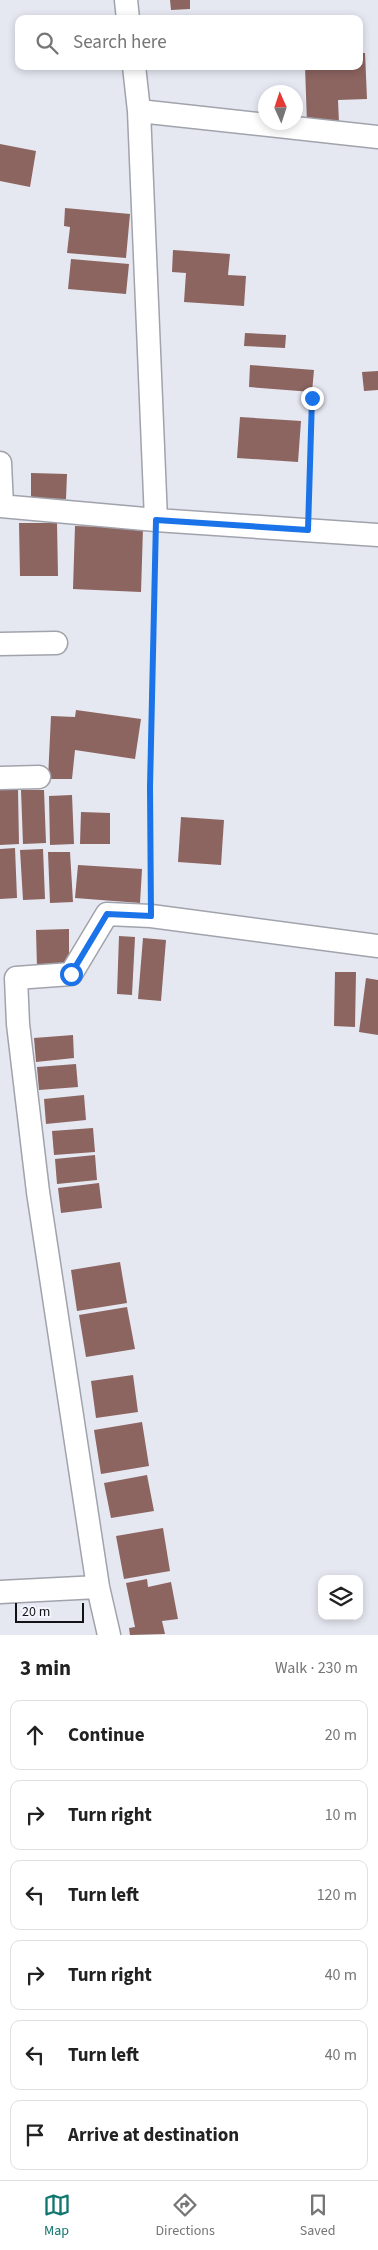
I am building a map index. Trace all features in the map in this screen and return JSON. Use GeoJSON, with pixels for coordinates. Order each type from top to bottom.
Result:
{"type":"FeatureCollection","features":[{"type":"Feature","properties":{"kind":"lane"},"geometry":{"type":"LineString","coordinates":[[126,0],[128,15]]}},
{"type":"Feature","properties":{"kind":"lane"},"geometry":{"type":"LineString","coordinates":[[134,70],[139,112],[156,520]]}},
{"type":"Feature","properties":{"kind":"lane"},"geometry":{"type":"LineString","coordinates":[[139,112],[378,137]]}},
{"type":"Feature","properties":{"kind":"lane"},"geometry":{"type":"LineString","coordinates":[[0,463],[1,506],[156,520],[378,535]]}},
{"type":"Feature","properties":{"kind":"lane"},"geometry":{"type":"LineString","coordinates":[[0,644],[56,643]]}},
{"type":"Feature","properties":{"kind":"lane"},"geometry":{"type":"LineString","coordinates":[[0,778],[39,777]]}},
{"type":"Feature","properties":{"kind":"lane"},"geometry":{"type":"LineString","coordinates":[[109,1635],[98,1587],[38,1192],[18,1024],[8,978],[71,974],[107,914],[151,916],[378,946]]}},
{"type":"Feature","properties":{"kind":"lane"},"geometry":{"type":"LineString","coordinates":[[0,1592],[98,1587]]}},
{"type":"Feature","properties":{"kind":"path"},"geometry":{"type":"LineString","coordinates":[[308,530],[312,398]]}},
{"type":"Feature","properties":{"kind":"path"},"geometry":{"type":"LineString","coordinates":[[151,916],[150,787],[156,520]]}},
{"type":"Feature","properties":{"kind":"building"},"geometry":{"type":"Polygon","coordinates":[[[170,0],[190,0],[190,9],[171,10],[170,0]]]}},
{"type":"Feature","properties":{"kind":"building"},"geometry":{"type":"Polygon","coordinates":[[[363,53],[365,53],[367,99],[338,100],[339,123],[307,124],[305,70],[363,70],[363,53]]]}},
{"type":"Feature","properties":{"kind":"building"},"geometry":{"type":"Polygon","coordinates":[[[0,144],[36,151],[30,187],[0,181],[0,144]]]}},
{"type":"Feature","properties":{"kind":"building"},"geometry":{"type":"Polygon","coordinates":[[[65,208],[130,214],[126,258],[67,253],[70,227],[64,226],[65,208]]]}},
{"type":"Feature","properties":{"kind":"building"},"geometry":{"type":"Polygon","coordinates":[[[173,250],[230,254],[228,275],[246,276],[244,306],[184,302],[186,273],[172,272],[173,250]]]}},
{"type":"Feature","properties":{"kind":"building"},"geometry":{"type":"Polygon","coordinates":[[[71,259],[129,264],[126,294],[68,289],[71,259]]]}},
{"type":"Feature","properties":{"kind":"building"},"geometry":{"type":"Polygon","coordinates":[[[245,333],[286,335],[285,348],[244,346],[245,333]]]}},
{"type":"Feature","properties":{"kind":"building"},"geometry":{"type":"Polygon","coordinates":[[[250,365],[314,370],[312,392],[249,387],[250,365]]]}},
{"type":"Feature","properties":{"kind":"building"},"geometry":{"type":"Polygon","coordinates":[[[378,371],[378,390],[364,391],[362,372],[378,371]]]}},
{"type":"Feature","properties":{"kind":"building"},"geometry":{"type":"Polygon","coordinates":[[[240,417],[301,421],[298,462],[237,458],[240,417]]]}},
{"type":"Feature","properties":{"kind":"building"},"geometry":{"type":"Polygon","coordinates":[[[31,473],[67,474],[66,499],[31,498],[31,473]]]}},
{"type":"Feature","properties":{"kind":"building"},"geometry":{"type":"Polygon","coordinates":[[[19,523],[57,523],[58,576],[20,576],[19,523]]]}},
{"type":"Feature","properties":{"kind":"building"},"geometry":{"type":"Polygon","coordinates":[[[75,526],[143,528],[141,592],[73,589],[75,526]]]}},
{"type":"Feature","properties":{"kind":"building"},"geometry":{"type":"Polygon","coordinates":[[[76,710],[141,719],[135,759],[75,750],[72,779],[48,779],[51,716],[75,717],[76,710]]]}},
{"type":"Feature","properties":{"kind":"building"},"geometry":{"type":"Polygon","coordinates":[[[0,790],[18,790],[19,844],[0,845],[0,790]]]}},
{"type":"Feature","properties":{"kind":"building"},"geometry":{"type":"Polygon","coordinates":[[[21,790],[44,790],[46,843],[23,844],[21,790]]]}},
{"type":"Feature","properties":{"kind":"building"},"geometry":{"type":"Polygon","coordinates":[[[72,795],[74,844],[50,845],[49,796],[72,795]]]}},
{"type":"Feature","properties":{"kind":"building"},"geometry":{"type":"Polygon","coordinates":[[[81,812],[110,813],[110,844],[80,844],[81,812]]]}},
{"type":"Feature","properties":{"kind":"building"},"geometry":{"type":"Polygon","coordinates":[[[181,817],[224,820],[221,865],[178,862],[181,817]]]}},
{"type":"Feature","properties":{"kind":"building"},"geometry":{"type":"Polygon","coordinates":[[[15,848],[17,898],[0,899],[0,849],[15,848]]]}},
{"type":"Feature","properties":{"kind":"building"},"geometry":{"type":"Polygon","coordinates":[[[43,849],[45,899],[23,900],[20,850],[43,849]]]}},
{"type":"Feature","properties":{"kind":"building"},"geometry":{"type":"Polygon","coordinates":[[[48,852],[70,852],[73,902],[50,903],[48,852]]]}},
{"type":"Feature","properties":{"kind":"building"},"geometry":{"type":"Polygon","coordinates":[[[78,865],[142,869],[140,903],[75,898],[78,865]]]}},
{"type":"Feature","properties":{"kind":"building"},"geometry":{"type":"Polygon","coordinates":[[[69,929],[69,967],[37,968],[36,930],[69,929]]]}},
{"type":"Feature","properties":{"kind":"building"},"geometry":{"type":"Polygon","coordinates":[[[119,936],[135,937],[132,995],[117,994],[119,936]]]}},
{"type":"Feature","properties":{"kind":"building"},"geometry":{"type":"Polygon","coordinates":[[[143,938],[166,940],[161,1001],[138,999],[143,938]]]}},
{"type":"Feature","properties":{"kind":"building"},"geometry":{"type":"Polygon","coordinates":[[[335,972],[356,972],[355,1027],[334,1026],[335,972]]]}},
{"type":"Feature","properties":{"kind":"building"},"geometry":{"type":"Polygon","coordinates":[[[366,978],[378,980],[378,1035],[359,1032],[366,978]]]}},
{"type":"Feature","properties":{"kind":"building"},"geometry":{"type":"Polygon","coordinates":[[[73,1035],[74,1058],[36,1062],[34,1038],[73,1035]]]}},
{"type":"Feature","properties":{"kind":"building"},"geometry":{"type":"Polygon","coordinates":[[[76,1064],[78,1087],[39,1090],[37,1067],[76,1064]]]}},
{"type":"Feature","properties":{"kind":"building"},"geometry":{"type":"Polygon","coordinates":[[[84,1095],[86,1120],[46,1124],[44,1099],[84,1095]]]}},
{"type":"Feature","properties":{"kind":"building"},"geometry":{"type":"Polygon","coordinates":[[[93,1128],[95,1152],[54,1155],[52,1131],[93,1128]]]}},
{"type":"Feature","properties":{"kind":"building"},"geometry":{"type":"Polygon","coordinates":[[[95,1155],[97,1180],[57,1184],[55,1159],[95,1155]]]}},
{"type":"Feature","properties":{"kind":"building"},"geometry":{"type":"Polygon","coordinates":[[[99,1183],[102,1208],[61,1213],[58,1188],[99,1183]]]}},
{"type":"Feature","properties":{"kind":"building"},"geometry":{"type":"Polygon","coordinates":[[[120,1262],[127,1303],[77,1311],[71,1270],[120,1262]]]}},
{"type":"Feature","properties":{"kind":"building"},"geometry":{"type":"Polygon","coordinates":[[[127,1307],[135,1349],[86,1357],[79,1315],[127,1307]]]}},
{"type":"Feature","properties":{"kind":"building"},"geometry":{"type":"Polygon","coordinates":[[[133,1375],[138,1412],[96,1418],[91,1381],[133,1375]]]}},
{"type":"Feature","properties":{"kind":"building"},"geometry":{"type":"Polygon","coordinates":[[[142,1422],[149,1466],[101,1474],[94,1430],[142,1422]]]}},
{"type":"Feature","properties":{"kind":"building"},"geometry":{"type":"Polygon","coordinates":[[[147,1475],[154,1511],[111,1518],[104,1483],[147,1475]]]}},
{"type":"Feature","properties":{"kind":"building"},"geometry":{"type":"Polygon","coordinates":[[[163,1528],[170,1571],[124,1579],[116,1536],[163,1528]]]}},
{"type":"Feature","properties":{"kind":"building"},"geometry":{"type":"Polygon","coordinates":[[[147,1579],[148,1587],[171,1582],[178,1619],[162,1621],[165,1634],[130,1635],[129,1628],[135,1627],[126,1583],[147,1579]]]}},
{"type":"Feature","properties":{"kind":"route"},"geometry":{"type":"LineString","coordinates":[[71,974],[107,914],[151,916],[150,787],[156,520],[308,530],[312,398]]}}]}
